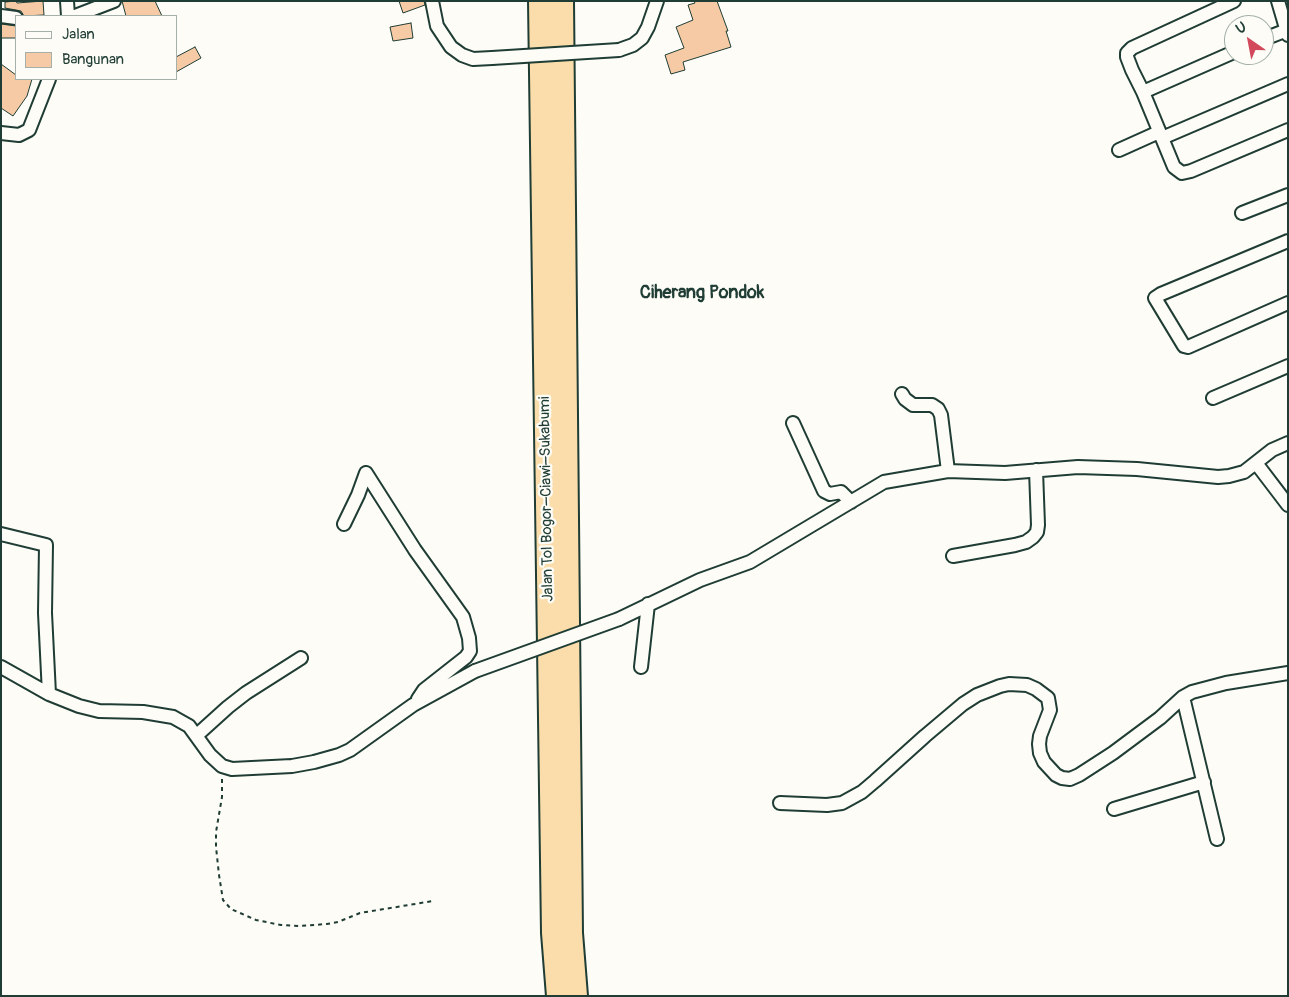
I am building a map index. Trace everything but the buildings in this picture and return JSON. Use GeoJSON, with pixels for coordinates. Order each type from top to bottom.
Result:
{"type":"FeatureCollection","features":[{"type":"Feature","properties":{"kind":"highway","name":"Jalan Tol Bogor–Ciawi–Sukabumi"},"geometry":{"type":"LineString","coordinates":[[540,1],[553,923],[558,996]]}},
{"type":"Feature","properties":{"kind":"highway","name":"Jalan Tol Bogor–Ciawi–Sukabumi"},"geometry":{"type":"LineString","coordinates":[[562,1],[571,933],[576,996]]}},
{"type":"Feature","properties":{"kind":"street"},"geometry":{"type":"LineString","coordinates":[[67,1],[68,15]]}},
{"type":"Feature","properties":{"kind":"street"},"geometry":{"type":"LineString","coordinates":[[78,15],[114,1]]}},
{"type":"Feature","properties":{"kind":"street"},"geometry":{"type":"LineString","coordinates":[[432,1],[437,26],[451,47],[462,55],[473,59],[619,50],[633,45],[642,38],[657,1]]}},
{"type":"Feature","properties":{"kind":"street"},"geometry":{"type":"LineString","coordinates":[[1234,1],[1136,45],[1129,50],[1127,57],[1174,167],[1182,172],[1288,130]]}},
{"type":"Feature","properties":{"kind":"street"},"geometry":{"type":"LineString","coordinates":[[1274,36],[1287,32],[1278,1]]}},
{"type":"Feature","properties":{"kind":"street"},"geometry":{"type":"LineString","coordinates":[[1,16],[15,18]]}},
{"type":"Feature","properties":{"kind":"street"},"geometry":{"type":"LineString","coordinates":[[1143,92],[1224,56]]}},
{"type":"Feature","properties":{"kind":"street"},"geometry":{"type":"LineString","coordinates":[[1,133],[19,135],[29,130],[49,80]]}},
{"type":"Feature","properties":{"kind":"street"},"geometry":{"type":"LineString","coordinates":[[1119,150],[1288,84]]}},
{"type":"Feature","properties":{"kind":"street"},"geometry":{"type":"LineString","coordinates":[[1242,214],[1288,194]]}},
{"type":"Feature","properties":{"kind":"street"},"geometry":{"type":"LineString","coordinates":[[1288,241],[1155,298],[1184,346],[1188,347],[1288,303]]}},
{"type":"Feature","properties":{"kind":"street"},"geometry":{"type":"LineString","coordinates":[[1213,398],[1288,366]]}},
{"type":"Feature","properties":{"kind":"street"},"geometry":{"type":"LineString","coordinates":[[902,394],[913,405],[932,405],[938,409],[941,415],[948,471]]}},
{"type":"Feature","properties":{"kind":"street"},"geometry":{"type":"LineString","coordinates":[[793,423],[824,491],[830,494],[841,492],[851,502]]}},
{"type":"Feature","properties":{"kind":"street"},"geometry":{"type":"LineString","coordinates":[[1,667],[49,694],[79,706],[99,711],[165,714],[184,722],[196,734],[210,755],[222,766],[232,769],[271,768],[322,760],[350,750],[413,705],[475,671],[619,619],[700,580],[750,562],[884,482],[948,471],[1005,472],[1078,467],[1117,468],[1218,477],[1244,472],[1272,450],[1288,443]]}},
{"type":"Feature","properties":{"kind":"street"},"geometry":{"type":"LineString","coordinates":[[1256,463],[1288,505]]}},
{"type":"Feature","properties":{"kind":"street"},"geometry":{"type":"LineString","coordinates":[[953,556],[1015,545],[1026,542],[1033,537],[1037,532],[1038,525],[1036,470]]}},
{"type":"Feature","properties":{"kind":"street"},"geometry":{"type":"LineString","coordinates":[[344,524],[366,473],[422,562],[462,617],[466,626],[470,651],[466,658],[424,690],[413,705]]}},
{"type":"Feature","properties":{"kind":"street"},"geometry":{"type":"LineString","coordinates":[[1,534],[46,545],[45,613],[49,694]]}},
{"type":"Feature","properties":{"kind":"street"},"geometry":{"type":"LineString","coordinates":[[641,667],[648,604]]}},
{"type":"Feature","properties":{"kind":"street"},"geometry":{"type":"LineString","coordinates":[[196,734],[228,706],[301,658]]}},
{"type":"Feature","properties":{"kind":"street"},"geometry":{"type":"LineString","coordinates":[[780,803],[827,805],[842,803],[862,792],[963,704],[977,695],[1000,686],[1010,684],[1027,685],[1036,688],[1048,698],[1050,710],[1040,736],[1040,753],[1050,769],[1062,778],[1070,778],[1113,753],[1160,718],[1183,697],[1192,692],[1218,685],[1288,673]]}},
{"type":"Feature","properties":{"kind":"street"},"geometry":{"type":"LineString","coordinates":[[1183,697],[1217,839]]}},
{"type":"Feature","properties":{"kind":"street"},"geometry":{"type":"LineString","coordinates":[[1114,809],[1204,782]]}},
{"type":"Feature","properties":{"kind":"path"},"geometry":{"type":"LineString","coordinates":[[222,766],[222,798],[216,832],[216,847],[223,900],[230,909],[256,920],[281,925],[300,926],[338,922],[360,913],[434,901]]}},
{"type":"Feature","properties":{"kind":"district","name":"Ciherang Pondok"},"geometry":{"type":"Point","coordinates":[702,293]}}]}
